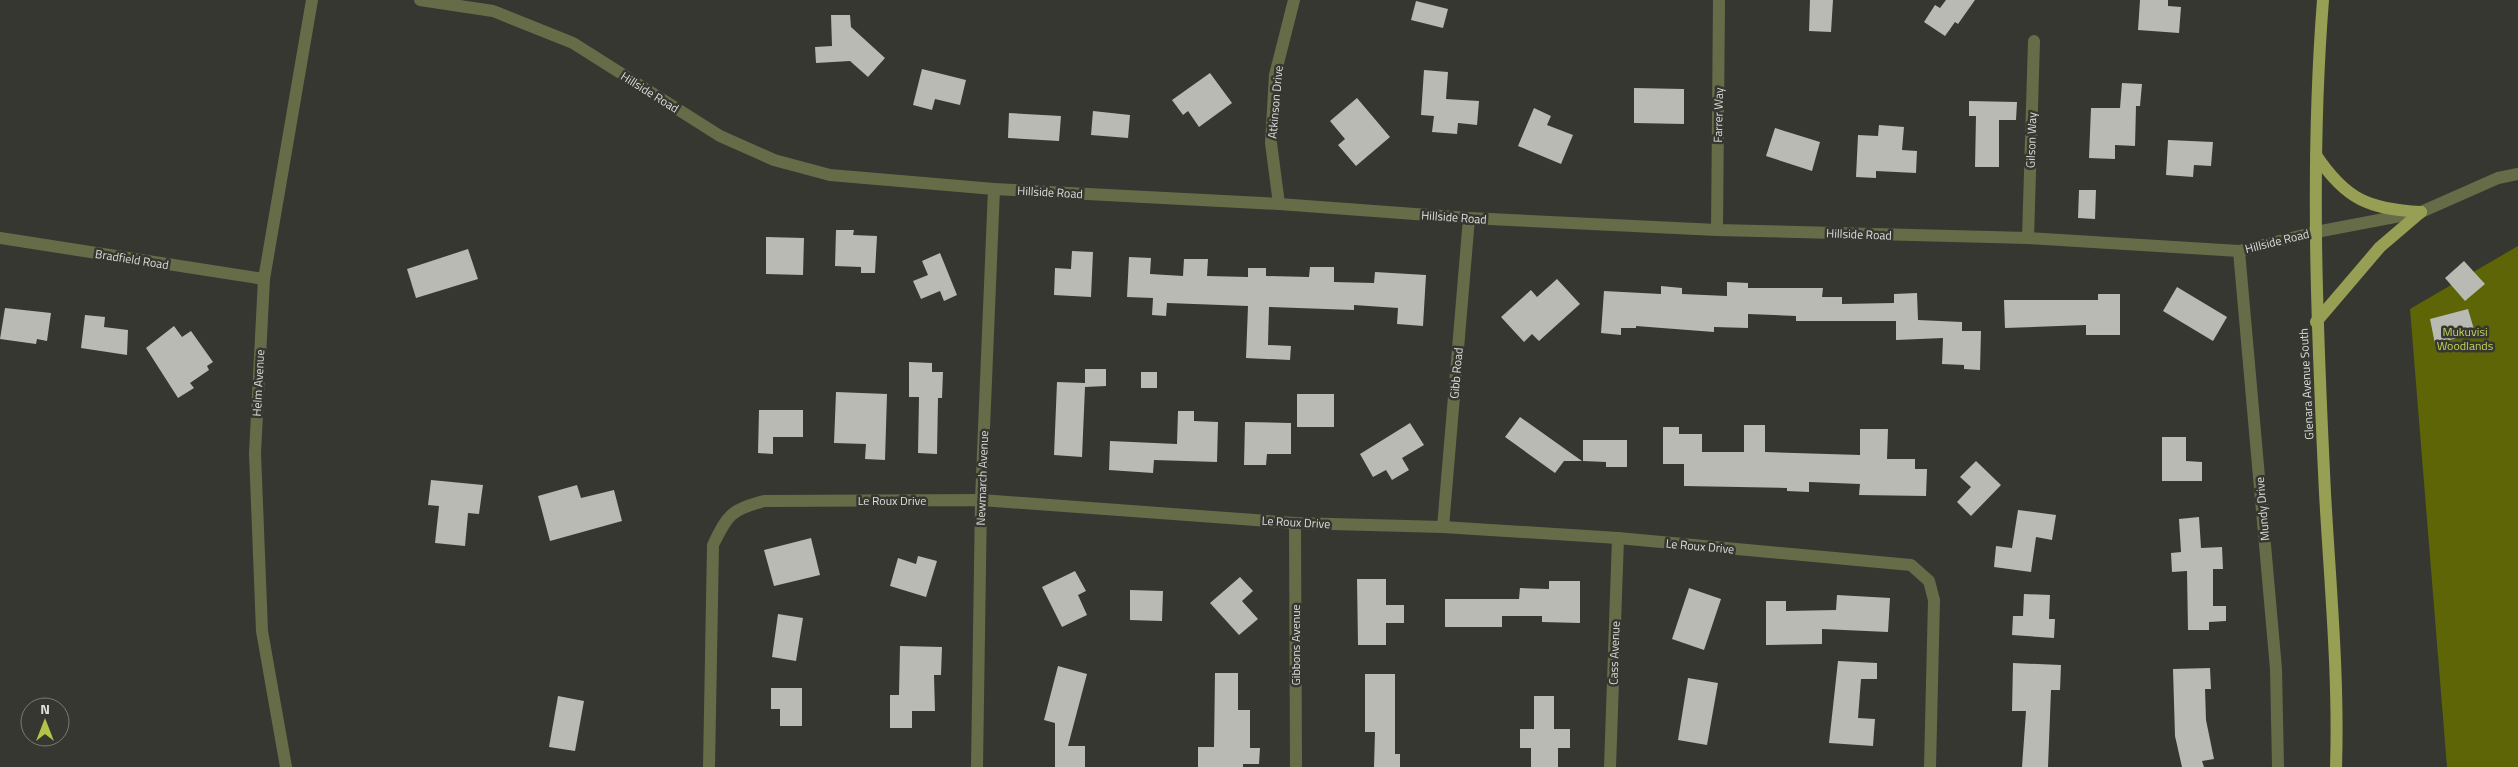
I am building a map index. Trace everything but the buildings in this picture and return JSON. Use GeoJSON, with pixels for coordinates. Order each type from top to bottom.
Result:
{"type":"FeatureCollection","features":[{"type":"Feature","properties":{"kind":"main road","name":"Glenara Avenue South"},"geometry":{"type":"LineString","coordinates":[[2323,0],[2317,87],[2316,322],[2334,648],[2336,767]]}},
{"type":"Feature","properties":{"kind":"main road"},"geometry":{"type":"LineString","coordinates":[[2316,155],[2329,175],[2353,197],[2371,205],[2391,210],[2421,212]]}},
{"type":"Feature","properties":{"kind":"main road"},"geometry":{"type":"LineString","coordinates":[[2316,322],[2380,247],[2421,212]]}},
{"type":"Feature","properties":{"kind":"street","name":"Helm Avenue"},"geometry":{"type":"LineString","coordinates":[[286,767],[262,631],[254,453],[264,279],[312,0]]}},
{"type":"Feature","properties":{"kind":"street","name":"Hillside Road"},"geometry":{"type":"LineString","coordinates":[[420,0],[493,11],[572,43],[720,136],[774,160],[830,175],[994,189],[1279,204],[1469,218],[1716,230],[2028,238],[2239,250],[2316,232],[2421,212],[2498,178],[2518,174]]}},
{"type":"Feature","properties":{"kind":"street","name":"Atkinson Drive"},"geometry":{"type":"LineString","coordinates":[[1279,204],[1271,143],[1275,75],[1294,0]]}},
{"type":"Feature","properties":{"kind":"street","name":"Farrer Way"},"geometry":{"type":"LineString","coordinates":[[1716,230],[1719,0]]}},
{"type":"Feature","properties":{"kind":"street","name":"Gilson Way"},"geometry":{"type":"LineString","coordinates":[[2028,238],[2034,41]]}},
{"type":"Feature","properties":{"kind":"street","name":"Newmarch Avenue"},"geometry":{"type":"LineString","coordinates":[[977,767],[981,500],[994,189]]}},
{"type":"Feature","properties":{"kind":"street","name":"Gibb Road"},"geometry":{"type":"LineString","coordinates":[[1443,527],[1469,218]]}},
{"type":"Feature","properties":{"kind":"street","name":"Bradfield Road"},"geometry":{"type":"LineString","coordinates":[[0,238],[264,279]]}},
{"type":"Feature","properties":{"kind":"street","name":"Mundy Drive"},"geometry":{"type":"LineString","coordinates":[[2239,250],[2276,669],[2278,767]]}},
{"type":"Feature","properties":{"kind":"street","name":"Le Roux Drive"},"geometry":{"type":"LineString","coordinates":[[710,767],[714,545],[725,521],[740,507],[764,500],[981,500],[1295,523],[1443,527],[1618,538],[1911,565],[1929,581],[1934,600],[1930,767]]}},
{"type":"Feature","properties":{"kind":"street","name":"Gibbons Avenue"},"geometry":{"type":"LineString","coordinates":[[1295,523],[1296,767]]}},
{"type":"Feature","properties":{"kind":"street","name":"Cass Avenue"},"geometry":{"type":"LineString","coordinates":[[1610,767],[1618,538]]}},
{"type":"Feature","properties":{"kind":"green space","name":"Mukuvisi Woodlands"},"geometry":{"type":"Polygon","coordinates":[[[2518,246],[2518,767],[2447,767],[2410,309],[2518,246]]]}}]}
